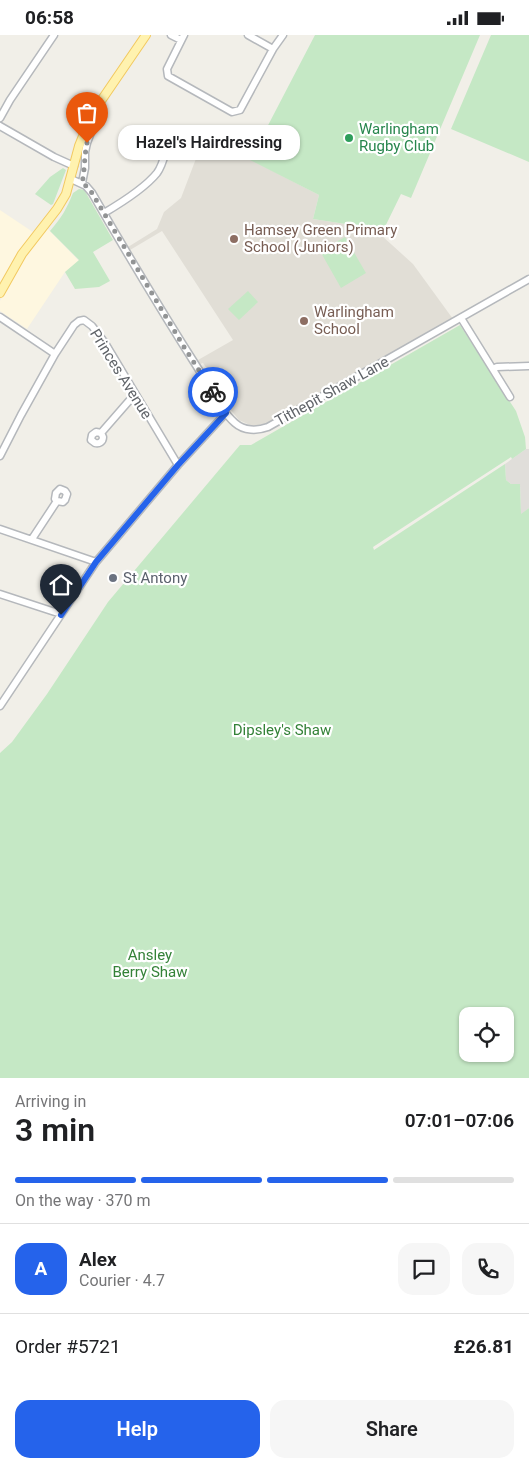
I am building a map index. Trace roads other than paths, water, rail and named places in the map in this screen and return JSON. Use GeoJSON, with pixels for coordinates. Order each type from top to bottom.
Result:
{"type":"FeatureCollection","features":[{"type":"Feature","properties":{"kind":"main road"},"geometry":{"type":"LineString","coordinates":[[1,290],[22,254],[57,209],[66,194],[84,133],[92,114],[146,35]]}},
{"type":"Feature","properties":{"kind":"street"},"geometry":{"type":"LineString","coordinates":[[0,118],[54,35]]}},
{"type":"Feature","properties":{"kind":"street"},"geometry":{"type":"LineString","coordinates":[[171,35],[183,38],[167,69],[168,76],[232,112],[240,109],[273,49],[283,35]]}},
{"type":"Feature","properties":{"kind":"street"},"geometry":{"type":"LineString","coordinates":[[248,35],[273,49]]}},
{"type":"Feature","properties":{"kind":"street"},"geometry":{"type":"LineString","coordinates":[[71,179],[82,183],[87,143],[98,118],[92,114]]}},
{"type":"Feature","properties":{"kind":"street"},"geometry":{"type":"LineString","coordinates":[[0,125],[54,157],[74,166]]}},
{"type":"Feature","properties":{"kind":"street"},"geometry":{"type":"LineString","coordinates":[[104,213],[133,195],[157,173],[168,144]]}},
{"type":"Feature","properties":{"kind":"street","name":"Tithepit Shaw Lane"},"geometry":{"type":"LineString","coordinates":[[82,183],[92,193],[184,347],[226,413],[236,424],[251,430],[261,430],[268,427],[529,279]]}},
{"type":"Feature","properties":{"kind":"street"},"geometry":{"type":"LineString","coordinates":[[0,317],[56,354]]}},
{"type":"Feature","properties":{"kind":"street"},"geometry":{"type":"LineString","coordinates":[[460,318],[510,397]]}},
{"type":"Feature","properties":{"kind":"street","name":"Princes Avenue"},"geometry":{"type":"LineString","coordinates":[[0,456],[56,354],[74,325],[84,320],[92,326],[105,343],[178,465]]}},
{"type":"Feature","properties":{"kind":"street"},"geometry":{"type":"LineString","coordinates":[[493,369],[497,367],[529,366]]}},
{"type":"Feature","properties":{"kind":"street"},"geometry":{"type":"LineString","coordinates":[[101,433],[135,393]]}},
{"type":"Feature","properties":{"kind":"street"},"geometry":{"type":"LineString","coordinates":[[0,707],[96,562],[178,465],[226,413]]}},
{"type":"Feature","properties":{"kind":"street"},"geometry":{"type":"LineString","coordinates":[[32,539],[57,501]]}},
{"type":"Feature","properties":{"kind":"street"},"geometry":{"type":"LineString","coordinates":[[0,529],[96,562]]}},
{"type":"Feature","properties":{"kind":"street"},"geometry":{"type":"LineString","coordinates":[[0,594],[61,615]]}},
{"type":"Feature","properties":{"kind":"place","name":"Warlingham Rugby Club"},"geometry":{"type":"Point","coordinates":[349,138]}},
{"type":"Feature","properties":{"kind":"place","name":"Hazel's Hairdressing"},"geometry":{"type":"Point","coordinates":[87,143]}},
{"type":"Feature","properties":{"kind":"place","name":"Hamsey Green Primary School (Juniors)"},"geometry":{"type":"Point","coordinates":[234,239]}},
{"type":"Feature","properties":{"kind":"place","name":"Warlingham School"},"geometry":{"type":"Point","coordinates":[304,321]}},
{"type":"Feature","properties":{"kind":"place","name":"St Antony"},"geometry":{"type":"Point","coordinates":[113,578]}},
{"type":"Feature","properties":{"kind":"park label","name":"Dipsley's Shaw"},"geometry":{"type":"Point","coordinates":[282,730]}},
{"type":"Feature","properties":{"kind":"park label","name":"Ansley Berry Shaw"},"geometry":{"type":"Point","coordinates":[150,964]}}]}
